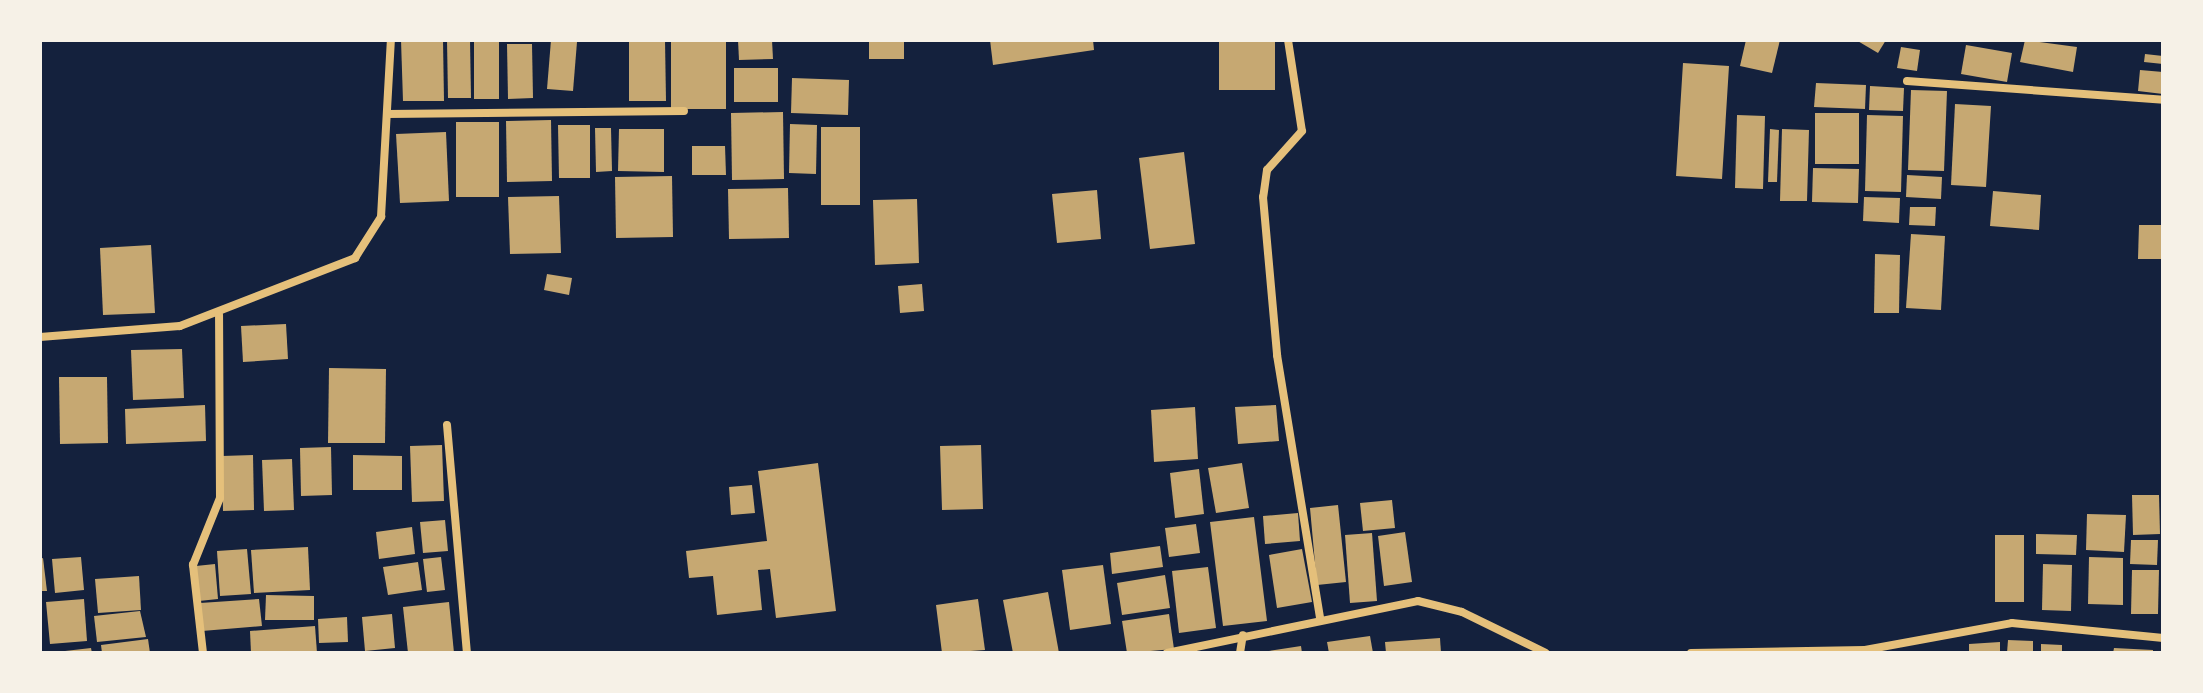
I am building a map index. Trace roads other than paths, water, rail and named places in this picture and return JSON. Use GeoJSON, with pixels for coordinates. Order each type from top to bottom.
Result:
{"type":"FeatureCollection","features":[{"type":"Feature","properties":{"kind":"street"},"geometry":{"type":"LineString","coordinates":[[40,337],[147,332],[219,315],[368,246],[381,217],[391,40]]}},
{"type":"Feature","properties":{"kind":"street"},"geometry":{"type":"LineString","coordinates":[[1288,40],[1302,131],[1267,170],[1263,197],[1277,355],[1320,618]]}},
{"type":"Feature","properties":{"kind":"street"},"geometry":{"type":"LineString","coordinates":[[1907,81],[2163,100]]}},
{"type":"Feature","properties":{"kind":"street"},"geometry":{"type":"LineString","coordinates":[[387,114],[684,111]]}},
{"type":"Feature","properties":{"kind":"street"},"geometry":{"type":"LineString","coordinates":[[203,653],[193,565],[220,498],[219,315]]}},
{"type":"Feature","properties":{"kind":"street"},"geometry":{"type":"LineString","coordinates":[[447,425],[467,653]]}},
{"type":"Feature","properties":{"kind":"street"},"geometry":{"type":"LineString","coordinates":[[1167,653],[1320,618],[1440,603],[1546,653]]}},
{"type":"Feature","properties":{"kind":"street"},"geometry":{"type":"LineString","coordinates":[[1691,653],[1865,650],[2012,623],[2163,638]]}},
{"type":"Feature","properties":{"kind":"street"},"geometry":{"type":"LineString","coordinates":[[1240,653],[1243,635]]}}]}
